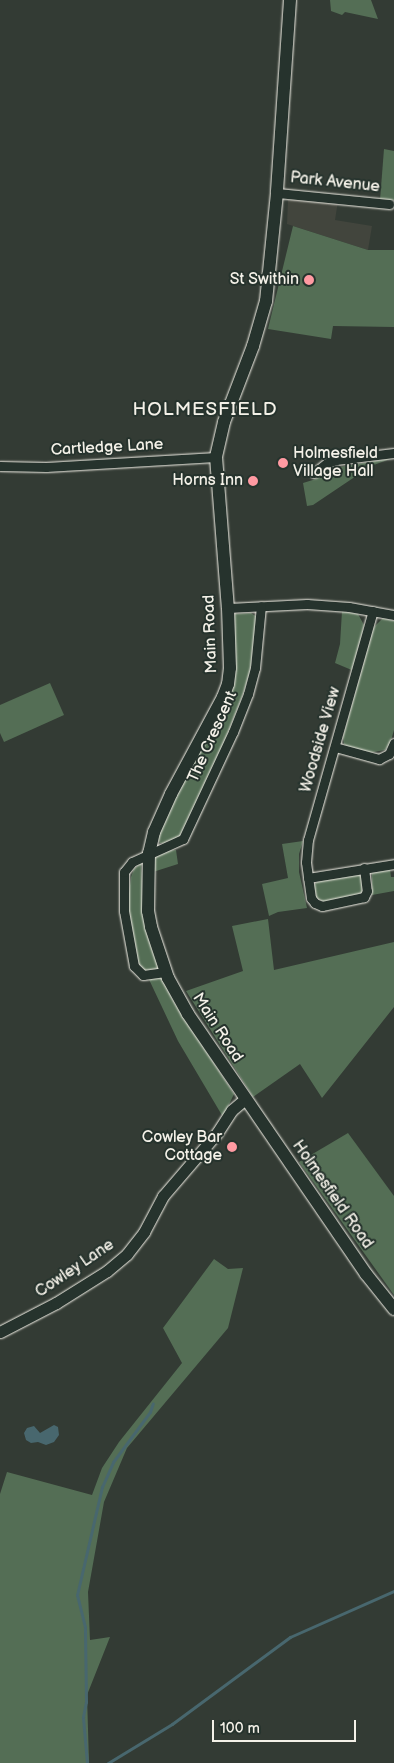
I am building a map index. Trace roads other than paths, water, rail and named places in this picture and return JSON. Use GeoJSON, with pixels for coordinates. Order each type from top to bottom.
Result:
{"type":"FeatureCollection","features":[{"type":"Feature","properties":{"kind":"main road","name":"Main Road"},"geometry":{"type":"LineString","coordinates":[[245,1099],[192,1022],[166,972],[150,927],[147,892],[149,853],[162,813],[223,698],[228,684],[230,668],[228,608],[216,457],[224,422],[263,314],[271,264],[290,0]]}},
{"type":"Feature","properties":{"kind":"main road","name":"Holmesfield Road"},"geometry":{"type":"LineString","coordinates":[[245,1099],[378,1290],[394,1309]]}},
{"type":"Feature","properties":{"kind":"street","name":"Park Avenue"},"geometry":{"type":"LineString","coordinates":[[277,193],[389,204]]}},
{"type":"Feature","properties":{"kind":"street"},"geometry":{"type":"LineString","coordinates":[[314,473],[327,463],[336,460],[394,453]]}},
{"type":"Feature","properties":{"kind":"street","name":"Cartledge Lane"},"geometry":{"type":"LineString","coordinates":[[0,466],[46,467],[216,457]]}},
{"type":"Feature","properties":{"kind":"street"},"geometry":{"type":"LineString","coordinates":[[228,608],[307,604],[394,615]]}},
{"type":"Feature","properties":{"kind":"street","name":"The Crescent"},"geometry":{"type":"LineString","coordinates":[[149,853],[183,839],[233,732],[248,694],[255,668],[261,606]]}},
{"type":"Feature","properties":{"kind":"street","name":"Woodside View"},"geometry":{"type":"LineString","coordinates":[[364,868],[367,892],[364,897],[331,905],[315,903],[312,898],[308,878],[308,840],[373,611]]}},
{"type":"Feature","properties":{"kind":"street"},"geometry":{"type":"LineString","coordinates":[[334,747],[379,759],[389,754],[394,742]]}},
{"type":"Feature","properties":{"kind":"street"},"geometry":{"type":"LineString","coordinates":[[149,853],[132,862],[124,872],[123,893],[126,932],[137,972],[143,975],[166,972]]}},
{"type":"Feature","properties":{"kind":"street"},"geometry":{"type":"LineString","coordinates":[[308,878],[394,864]]}},
{"type":"Feature","properties":{"kind":"street","name":"Cowley Lane"},"geometry":{"type":"LineString","coordinates":[[0,1332],[62,1300],[107,1271],[127,1254],[144,1232],[163,1196],[217,1133],[232,1110],[245,1099]]}},
{"type":"Feature","properties":{"kind":"water"},"geometry":{"type":"Polygon","coordinates":[[[54,1425],[58,1427],[59,1435],[54,1442],[46,1445],[38,1442],[31,1443],[26,1440],[24,1433],[27,1428],[34,1426],[40,1433],[54,1425]]]}},
{"type":"Feature","properties":{"kind":"waterway"},"geometry":{"type":"LineString","coordinates":[[87,1763],[83,1717],[86,1702],[85,1627],[77,1595],[102,1487],[113,1462],[150,1412],[153,1403]]}},
{"type":"Feature","properties":{"kind":"waterway"},"geometry":{"type":"LineString","coordinates":[[108,1763],[172,1724],[290,1637],[394,1591]]}},
{"type":"Feature","properties":{"kind":"place","name":"St Swithin"},"geometry":{"type":"Point","coordinates":[309,280]}},
{"type":"Feature","properties":{"kind":"place","name":"Holmesfield Village Hall"},"geometry":{"type":"Point","coordinates":[283,463]}},
{"type":"Feature","properties":{"kind":"place","name":"Horns Inn"},"geometry":{"type":"Point","coordinates":[253,481]}},
{"type":"Feature","properties":{"kind":"place","name":"Cowley Bar Cottage"},"geometry":{"type":"Point","coordinates":[232,1147]}},
{"type":"Feature","properties":{"kind":"district","name":"HOLMESFIELD"},"geometry":{"type":"Point","coordinates":[205,410]}}]}
